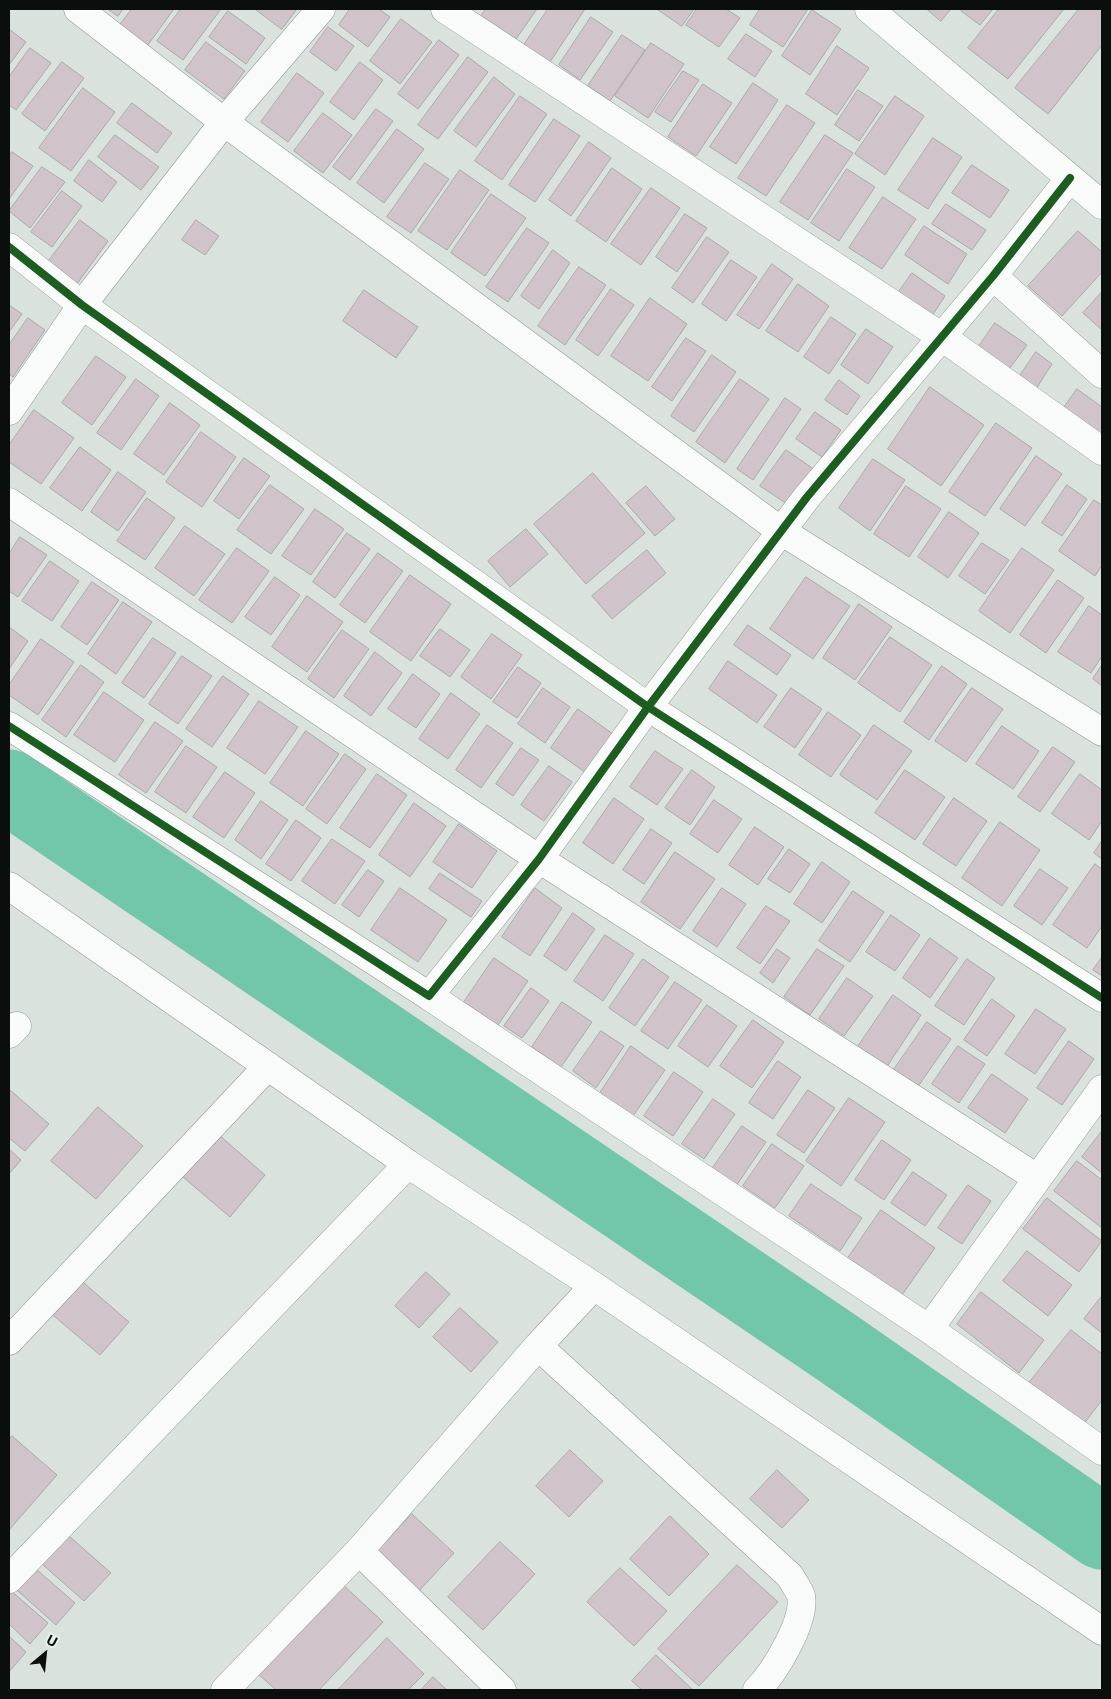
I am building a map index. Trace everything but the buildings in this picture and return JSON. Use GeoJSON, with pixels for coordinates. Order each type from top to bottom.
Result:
{"type":"FeatureCollection","features":[{"type":"Feature","properties":{"kind":"street"},"geometry":{"type":"LineString","coordinates":[[78,9],[224,122],[781,530],[1102,732]]}},
{"type":"Feature","properties":{"kind":"street"},"geometry":{"type":"LineString","coordinates":[[9,411],[82,305],[224,122],[321,9]]}},
{"type":"Feature","properties":{"kind":"street"},"geometry":{"type":"LineString","coordinates":[[445,9],[942,337],[1102,451]]}},
{"type":"Feature","properties":{"kind":"street"},"geometry":{"type":"LineString","coordinates":[[869,9],[1102,206]]}},
{"type":"Feature","properties":{"kind":"street"},"geometry":{"type":"LineString","coordinates":[[429,996],[539,859],[648,707],[781,530],[993,276],[1070,178]]}},
{"type":"Feature","properties":{"kind":"street"},"geometry":{"type":"LineString","coordinates":[[9,247],[82,305],[648,707],[1102,998]]}},
{"type":"Feature","properties":{"kind":"street"},"geometry":{"type":"LineString","coordinates":[[993,276],[1102,374]]}},
{"type":"Feature","properties":{"kind":"street"},"geometry":{"type":"LineString","coordinates":[[9,502],[539,859],[1037,1178]]}},
{"type":"Feature","properties":{"kind":"street"},"geometry":{"type":"LineString","coordinates":[[9,726],[429,996],[929,1329],[1102,1451]]}},
{"type":"Feature","properties":{"kind":"street"},"geometry":{"type":"LineString","coordinates":[[9,886],[408,1164],[594,1286],[1102,1630]]}},
{"type":"Feature","properties":{"kind":"street"},"geometry":{"type":"LineString","coordinates":[[9,1341],[268,1066]]}},
{"type":"Feature","properties":{"kind":"street"},"geometry":{"type":"LineString","coordinates":[[929,1329],[1102,1089]]}},
{"type":"Feature","properties":{"kind":"street"},"geometry":{"type":"LineString","coordinates":[[9,1579],[408,1164]]}},
{"type":"Feature","properties":{"kind":"street"},"geometry":{"type":"LineString","coordinates":[[225,1690],[359,1552],[538,1346],[594,1286]]}},
{"type":"Feature","properties":{"kind":"street"},"geometry":{"type":"LineString","coordinates":[[538,1346],[790,1576],[801,1596],[800,1614],[788,1646],[757,1690]]}},
{"type":"Feature","properties":{"kind":"street"},"geometry":{"type":"LineString","coordinates":[[359,1552],[502,1690]]}},
{"type":"Feature","properties":{"kind":"waterway"},"geometry":{"type":"LineString","coordinates":[[9,787],[836,1347],[1102,1532]]}},
{"type":"Feature","properties":{"kind":"cycle path"},"geometry":{"type":"LineString","coordinates":[[9,726],[429,996],[539,859],[648,707],[807,497],[993,276],[1070,178]]}},
{"type":"Feature","properties":{"kind":"cycle path"},"geometry":{"type":"LineString","coordinates":[[9,247],[82,305],[648,707],[1102,998]]}}]}
